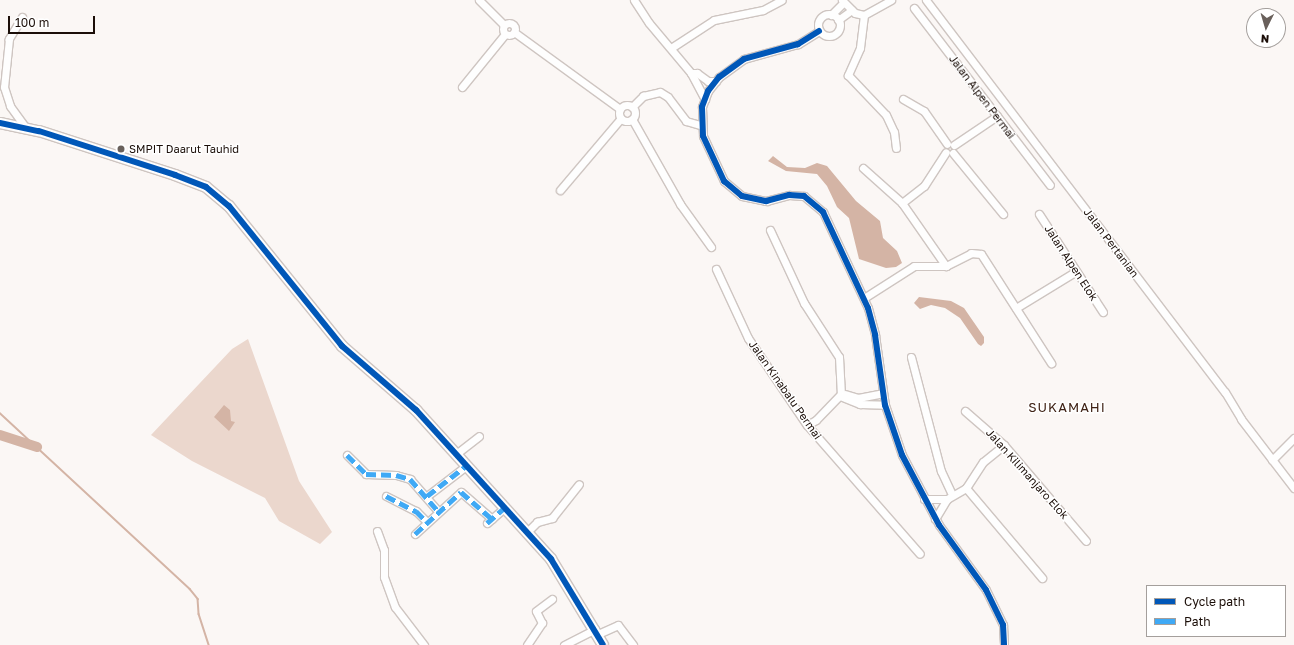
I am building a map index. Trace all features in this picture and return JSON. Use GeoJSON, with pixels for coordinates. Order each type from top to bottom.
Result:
{"type":"FeatureCollection","features":[{"type":"Feature","properties":{"kind":"street"},"geometry":{"type":"LineString","coordinates":[[479,0],[504,25],[505,34]]}},
{"type":"Feature","properties":{"kind":"street"},"geometry":{"type":"LineString","coordinates":[[634,0],[649,23],[691,73],[705,99]]}},
{"type":"Feature","properties":{"kind":"street"},"geometry":{"type":"LineString","coordinates":[[671,48],[714,20],[757,12],[782,0]]}},
{"type":"Feature","properties":{"kind":"street"},"geometry":{"type":"LineString","coordinates":[[864,15],[891,0]]}},
{"type":"Feature","properties":{"kind":"street","name":"Jalan Pertanian"},"geometry":{"type":"LineString","coordinates":[[926,0],[1225,392],[1272,460],[1294,488]]}},
{"type":"Feature","properties":{"kind":"street"},"geometry":{"type":"LineString","coordinates":[[819,30],[820,19],[831,15],[843,1],[852,10],[864,15]]}},
{"type":"Feature","properties":{"kind":"street","name":"Jalan Alpen Permai"},"geometry":{"type":"LineString","coordinates":[[914,8],[1050,185]]}},
{"type":"Feature","properties":{"kind":"street"},"geometry":{"type":"LineString","coordinates":[[819,30],[826,36],[835,34],[838,20],[852,10]]}},
{"type":"Feature","properties":{"kind":"street"},"geometry":{"type":"LineString","coordinates":[[831,15],[838,20]]}},
{"type":"Feature","properties":{"kind":"street"},"geometry":{"type":"LineString","coordinates":[[864,15],[860,48],[848,75],[886,116],[894,132],[896,148]]}},
{"type":"Feature","properties":{"kind":"street"},"geometry":{"type":"LineString","coordinates":[[22,17],[9,40],[4,87],[10,106],[26,128]]}},
{"type":"Feature","properties":{"kind":"street"},"geometry":{"type":"LineString","coordinates":[[504,25],[513,24],[514,32],[620,109],[621,118],[560,190]]}},
{"type":"Feature","properties":{"kind":"street"},"geometry":{"type":"LineString","coordinates":[[819,30],[798,44],[744,59],[716,81],[705,99],[700,125],[706,145],[719,173],[742,196],[766,201],[790,195],[804,196],[818,206],[864,298],[874,330],[885,405],[902,455],[935,519],[986,590],[1003,625],[1004,645]]}},
{"type":"Feature","properties":{"kind":"street"},"geometry":{"type":"LineString","coordinates":[[462,87],[505,34],[514,32]]}},
{"type":"Feature","properties":{"kind":"street"},"geometry":{"type":"LineString","coordinates":[[691,73],[697,72],[708,81],[716,81]]}},
{"type":"Feature","properties":{"kind":"street"},"geometry":{"type":"LineString","coordinates":[[632,107],[643,96],[660,92],[668,97],[686,121],[700,125]]}},
{"type":"Feature","properties":{"kind":"street"},"geometry":{"type":"LineString","coordinates":[[903,98],[924,111],[950,148],[1003,214]]}},
{"type":"Feature","properties":{"kind":"street"},"geometry":{"type":"LineString","coordinates":[[620,109],[624,105],[632,107]]}},
{"type":"Feature","properties":{"kind":"street"},"geometry":{"type":"LineString","coordinates":[[632,107],[635,115],[632,119]]}},
{"type":"Feature","properties":{"kind":"street"},"geometry":{"type":"LineString","coordinates":[[902,203],[924,186],[950,148],[997,116]]}},
{"type":"Feature","properties":{"kind":"street"},"geometry":{"type":"LineString","coordinates":[[621,118],[632,119]]}},
{"type":"Feature","properties":{"kind":"street"},"geometry":{"type":"LineString","coordinates":[[632,119],[680,204],[711,247]]}},
{"type":"Feature","properties":{"kind":"street"},"geometry":{"type":"LineString","coordinates":[[0,124],[26,128],[206,187],[229,206],[342,346],[403,398],[456,454],[503,509],[556,565],[604,645]]}},
{"type":"Feature","properties":{"kind":"street"},"geometry":{"type":"LineString","coordinates":[[863,168],[902,203],[946,266]]}},
{"type":"Feature","properties":{"kind":"street","name":"Jalan Alpen Elok"},"geometry":{"type":"LineString","coordinates":[[1039,214],[1075,272],[1103,312]]}},
{"type":"Feature","properties":{"kind":"street"},"geometry":{"type":"LineString","coordinates":[[770,230],[804,303],[838,357],[841,394],[816,420],[807,425]]}},
{"type":"Feature","properties":{"kind":"street"},"geometry":{"type":"LineString","coordinates":[[864,298],[914,266],[946,266],[971,253],[981,254],[1051,363]]}},
{"type":"Feature","properties":{"kind":"street","name":"Jalan Kinabalu Permai"},"geometry":{"type":"LineString","coordinates":[[716,269],[748,338],[807,425],[920,554]]}},
{"type":"Feature","properties":{"kind":"street"},"geometry":{"type":"LineString","coordinates":[[1016,308],[1075,272]]}},
{"type":"Feature","properties":{"kind":"street"},"geometry":{"type":"LineString","coordinates":[[911,357],[949,497],[935,519]]}},
{"type":"Feature","properties":{"kind":"street"},"geometry":{"type":"LineString","coordinates":[[841,394],[858,398],[883,393]]}},
{"type":"Feature","properties":{"kind":"street"},"geometry":{"type":"LineString","coordinates":[[841,394],[863,405],[885,405]]}},
{"type":"Feature","properties":{"kind":"street","name":"Jalan Kilimanjaro Elok"},"geometry":{"type":"LineString","coordinates":[[965,411],[1004,445],[1086,541]]}},
{"type":"Feature","properties":{"kind":"street"},"geometry":{"type":"LineString","coordinates":[[456,454],[479,436]]}},
{"type":"Feature","properties":{"kind":"street"},"geometry":{"type":"LineString","coordinates":[[1272,460],[1294,438]]}},
{"type":"Feature","properties":{"kind":"street"},"geometry":{"type":"LineString","coordinates":[[924,499],[949,497],[966,488],[983,462],[1004,445]]}},
{"type":"Feature","properties":{"kind":"street"},"geometry":{"type":"LineString","coordinates":[[347,455],[364,473],[407,478],[427,496],[438,511]]}},
{"type":"Feature","properties":{"kind":"street"},"geometry":{"type":"LineString","coordinates":[[427,496],[466,466]]}},
{"type":"Feature","properties":{"kind":"street"},"geometry":{"type":"LineString","coordinates":[[526,532],[537,522],[552,518],[579,484]]}},
{"type":"Feature","properties":{"kind":"street"},"geometry":{"type":"LineString","coordinates":[[966,488],[1042,578]]}},
{"type":"Feature","properties":{"kind":"street"},"geometry":{"type":"LineString","coordinates":[[416,534],[438,511],[462,492],[490,521],[503,509]]}},
{"type":"Feature","properties":{"kind":"street"},"geometry":{"type":"LineString","coordinates":[[386,496],[416,511],[426,522]]}},
{"type":"Feature","properties":{"kind":"street"},"geometry":{"type":"LineString","coordinates":[[377,531],[384,550],[384,576],[396,607],[424,645]]}},
{"type":"Feature","properties":{"kind":"street"},"geometry":{"type":"LineString","coordinates":[[527,645],[542,623],[536,611],[552,599]]}},
{"type":"Feature","properties":{"kind":"street"},"geometry":{"type":"LineString","coordinates":[[564,645],[596,631],[618,625],[633,645]]}},
{"type":"Feature","properties":{"kind":"shaded area"},"geometry":{"type":"Polygon","coordinates":[[[773,156],[787,167],[805,168],[817,163],[827,166],[856,201],[880,221],[883,238],[897,251],[902,263],[896,267],[886,268],[859,259],[849,218],[837,207],[827,186],[817,174],[786,171],[768,161],[773,156]]]}},
{"type":"Feature","properties":{"kind":"shaded area"},"geometry":{"type":"Polygon","coordinates":[[[919,297],[951,301],[964,308],[984,337],[984,343],[981,346],[978,344],[960,318],[945,308],[931,305],[920,309],[914,303],[919,297]]]}},
{"type":"Feature","properties":{"kind":"shaded area"},"geometry":{"type":"Polygon","coordinates":[[[248,339],[299,481],[332,532],[320,544],[279,521],[265,498],[192,461],[151,435],[232,349],[248,339]]]}},
{"type":"Feature","properties":{"kind":"shaded area"},"geometry":{"type":"Polygon","coordinates":[[[224,405],[230,410],[231,421],[235,422],[229,431],[214,417],[224,405]]]}},
{"type":"Feature","properties":{"kind":"waterway"},"geometry":{"type":"LineString","coordinates":[[0,413],[190,589],[198,599],[199,614],[209,645]]}},
{"type":"Feature","properties":{"kind":"waterway"},"geometry":{"type":"LineString","coordinates":[[0,435],[37,447]]}},
{"type":"Feature","properties":{"kind":"marked path"},"geometry":{"type":"LineString","coordinates":[[347,455],[366,474],[396,475],[410,479],[438,511]]}},
{"type":"Feature","properties":{"kind":"marked path"},"geometry":{"type":"LineString","coordinates":[[427,496],[466,466]]}},
{"type":"Feature","properties":{"kind":"marked path"},"geometry":{"type":"LineString","coordinates":[[415,534],[461,492],[492,519]]}},
{"type":"Feature","properties":{"kind":"marked path"},"geometry":{"type":"LineString","coordinates":[[386,496],[416,511],[426,521]]}},
{"type":"Feature","properties":{"kind":"marked path"},"geometry":{"type":"LineString","coordinates":[[487,523],[503,509]]}},
{"type":"Feature","properties":{"kind":"cycle path"},"geometry":{"type":"LineString","coordinates":[[819,31],[798,44],[744,59],[719,77],[708,91],[702,107],[703,136],[724,181],[742,196],[766,201],[789,195],[804,196],[823,212],[868,308],[875,335],[885,405],[902,455],[939,525],[986,590],[1003,625],[1004,645]]}},
{"type":"Feature","properties":{"kind":"cycle path"},"geometry":{"type":"LineString","coordinates":[[0,123],[39,131],[175,175],[206,187],[229,206],[342,346],[416,410],[551,559],[603,645]]}},
{"type":"Feature","properties":{"kind":"place","name":"SMPIT Daarut Tauhid"},"geometry":{"type":"Point","coordinates":[121,149]}},
{"type":"Feature","properties":{"kind":"district","name":"SUKAMAHI"},"geometry":{"type":"Point","coordinates":[1067,407]}}]}
